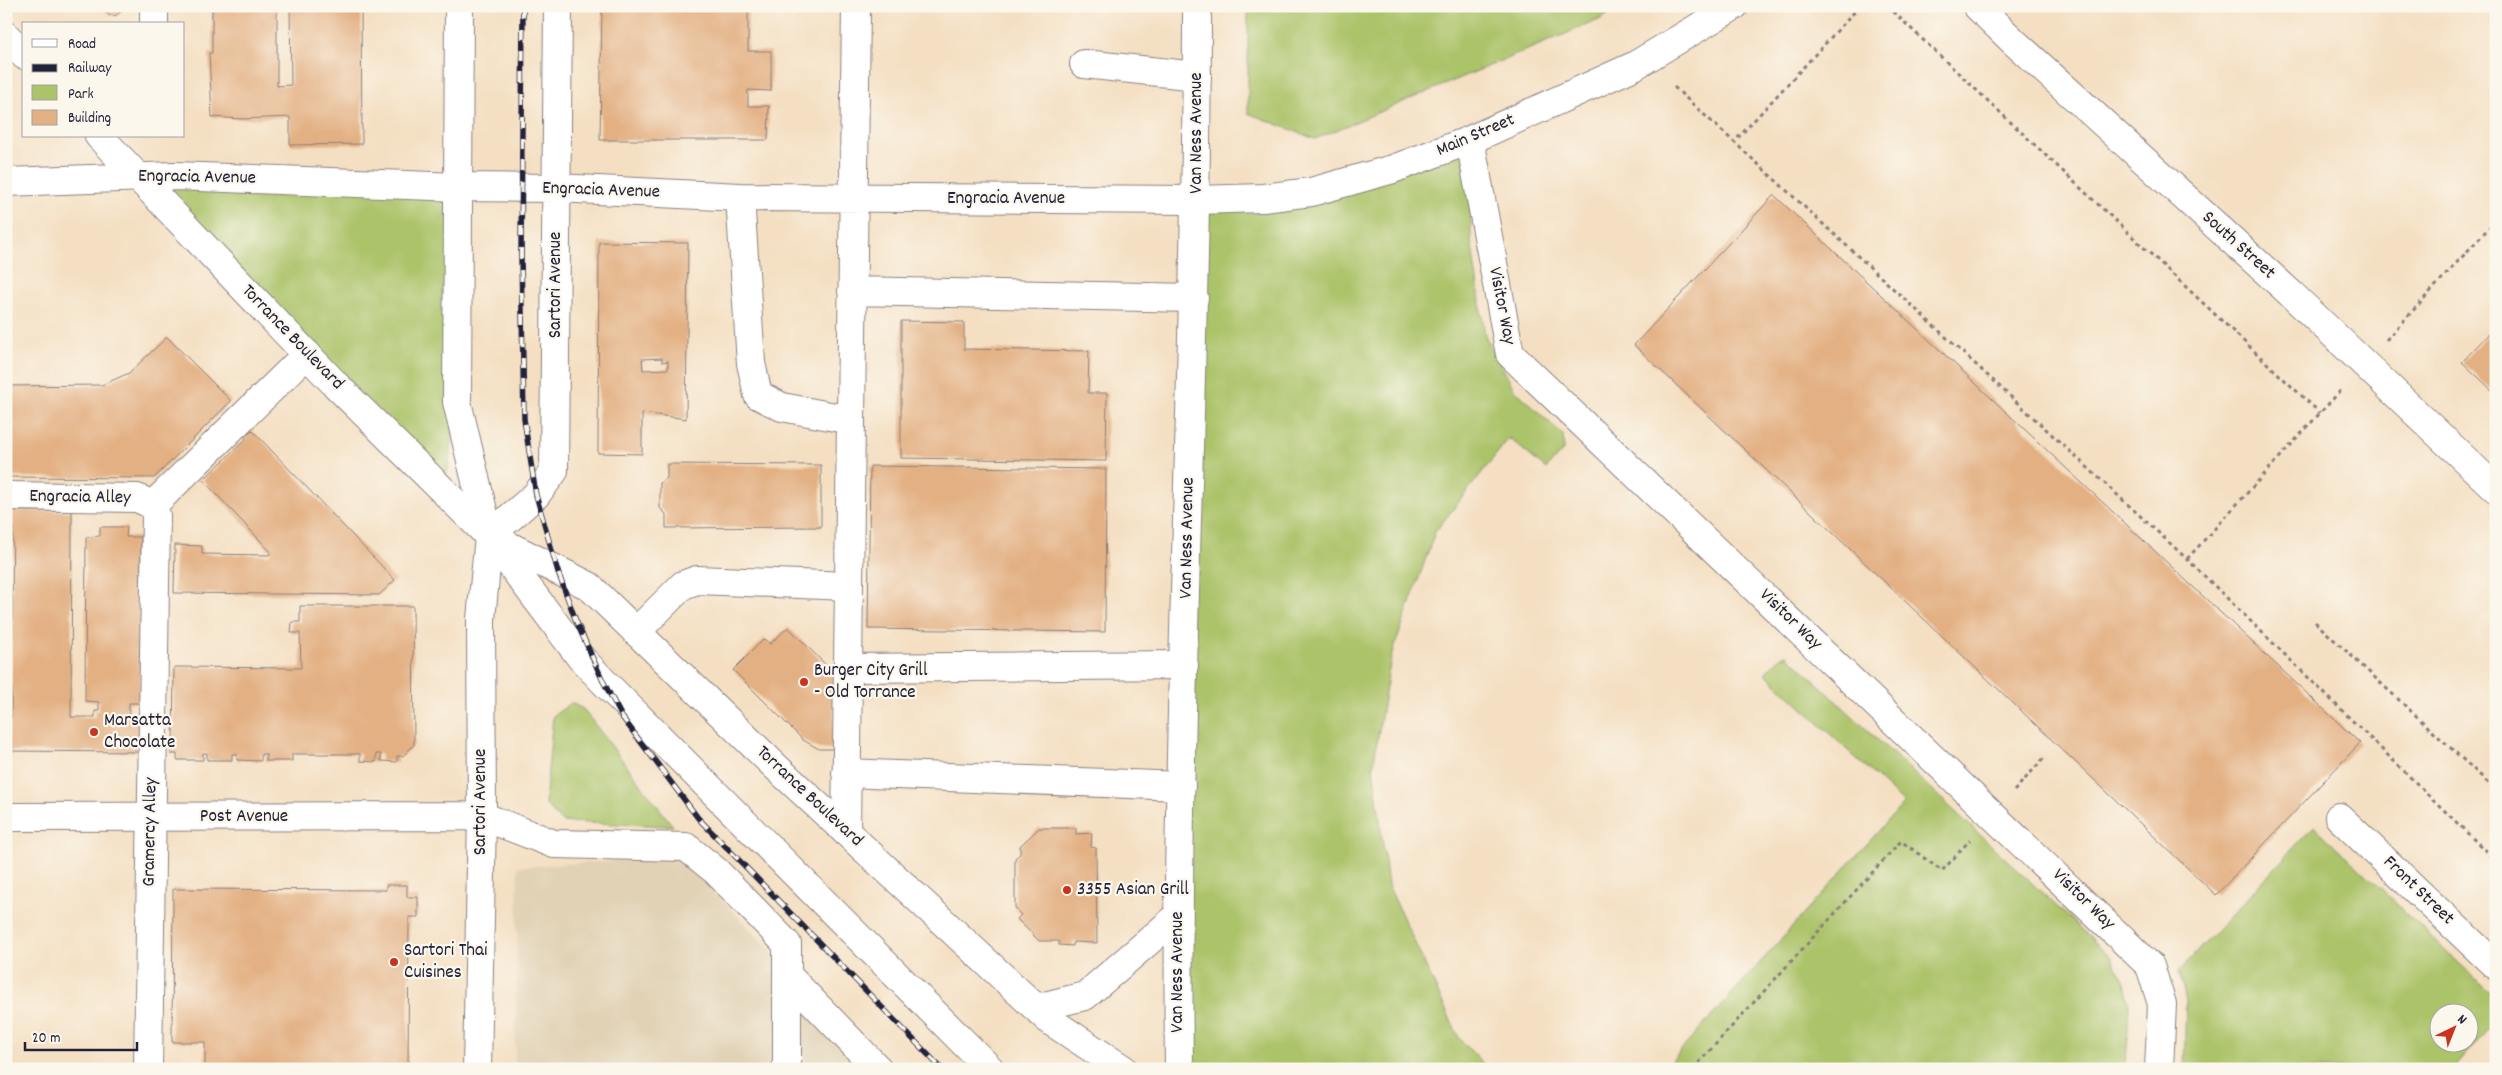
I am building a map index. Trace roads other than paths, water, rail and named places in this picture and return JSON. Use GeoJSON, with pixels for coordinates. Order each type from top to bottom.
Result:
{"type":"FeatureCollection","features":[{"type":"Feature","properties":{"kind":"street"},"geometry":{"type":"LineString","coordinates":[[154,6],[154,22]]}},
{"type":"Feature","properties":{"kind":"street","name":"Sartori Avenue"},"geometry":{"type":"LineString","coordinates":[[459,6],[457,402],[489,536],[481,619],[482,816],[477,1069]]}},
{"type":"Feature","properties":{"kind":"street","name":"Sartori Avenue"},"geometry":{"type":"LineString","coordinates":[[489,536],[536,495],[554,471],[558,6]]}},
{"type":"Feature","properties":{"kind":"street"},"geometry":{"type":"LineString","coordinates":[[846,832],[856,6]]}},
{"type":"Feature","properties":{"kind":"street","name":"Van Ness Avenue"},"geometry":{"type":"LineString","coordinates":[[1179,1069],[1178,916],[1197,200],[1198,6]]}},
{"type":"Feature","properties":{"kind":"street","name":"Main Street"},"geometry":{"type":"LineString","coordinates":[[1197,200],[1263,198],[1311,192],[1393,169],[1470,140],[1634,66],[1734,6]]}},
{"type":"Feature","properties":{"kind":"street","name":"South Street"},"geometry":{"type":"LineString","coordinates":[[1977,6],[2012,41],[2290,293],[2496,489]]}},
{"type":"Feature","properties":{"kind":"street"},"geometry":{"type":"LineString","coordinates":[[6,36],[22,53]]}},
{"type":"Feature","properties":{"kind":"street"},"geometry":{"type":"LineString","coordinates":[[1084,64],[1197,76]]}},
{"type":"Feature","properties":{"kind":"street","name":"Torrance Boulevard"},"geometry":{"type":"LineString","coordinates":[[101,138],[308,354],[489,536],[581,658],[990,1069]]}},
{"type":"Feature","properties":{"kind":"street","name":"Visitor Way"},"geometry":{"type":"LineString","coordinates":[[1470,140],[1510,354],[2150,966],[2162,1004],[2158,1069]]}},
{"type":"Feature","properties":{"kind":"street","name":"Engracia Avenue"},"geometry":{"type":"LineString","coordinates":[[6,182],[176,176],[458,188],[557,188],[740,197],[1197,200]]}},
{"type":"Feature","properties":{"kind":"street"},"geometry":{"type":"LineString","coordinates":[[740,197],[751,363],[758,396],[782,406],[851,420]]}},
{"type":"Feature","properties":{"kind":"street"},"geometry":{"type":"LineString","coordinates":[[852,291],[1194,298]]}},
{"type":"Feature","properties":{"kind":"street"},"geometry":{"type":"LineString","coordinates":[[152,505],[308,354]]}},
{"type":"Feature","properties":{"kind":"street","name":"Engracia Alley"},"geometry":{"type":"LineString","coordinates":[[6,496],[137,498],[152,505]]}},
{"type":"Feature","properties":{"kind":"street","name":"Gramercy Alley"},"geometry":{"type":"LineString","coordinates":[[148,1069],[156,515],[152,505]]}},
{"type":"Feature","properties":{"kind":"street","name":"Torrance Boulevard"},"geometry":{"type":"LineString","coordinates":[[489,536],[589,586],[846,832],[1049,1020],[1123,1069]]}},
{"type":"Feature","properties":{"kind":"street"},"geometry":{"type":"LineString","coordinates":[[636,632],[683,585],[697,580],[848,586]]}},
{"type":"Feature","properties":{"kind":"street"},"geometry":{"type":"LineString","coordinates":[[848,668],[1184,665]]}},
{"type":"Feature","properties":{"kind":"street"},"geometry":{"type":"LineString","coordinates":[[846,773],[1181,786]]}},
{"type":"Feature","properties":{"kind":"street"},"geometry":{"type":"LineString","coordinates":[[482,816],[554,844],[686,847],[716,872],[788,944],[787,1069]]}},
{"type":"Feature","properties":{"kind":"street","name":"Post Avenue"},"geometry":{"type":"LineString","coordinates":[[6,817],[482,816]]}},
{"type":"Feature","properties":{"kind":"street","name":"Front Street"},"geometry":{"type":"LineString","coordinates":[[2339,817],[2496,966]]}},
{"type":"Feature","properties":{"kind":"street"},"geometry":{"type":"LineString","coordinates":[[1036,1008],[1085,996],[1178,916]]}},
{"type":"Feature","properties":{"kind":"street"},"geometry":{"type":"LineString","coordinates":[[787,975],[878,1069]]}},
{"type":"Feature","properties":{"kind":"railway"},"geometry":{"type":"LineString","coordinates":[[523,6],[521,256],[524,419],[536,495],[558,572],[576,621],[603,681],[622,717],[698,818],[942,1069]]}},
{"type":"Feature","properties":{"kind":"place","name":"Burger City Grill - Old Torrance"},"geometry":{"type":"Point","coordinates":[804,682]}},
{"type":"Feature","properties":{"kind":"place","name":"Marsatta Chocolate"},"geometry":{"type":"Point","coordinates":[94,732]}},
{"type":"Feature","properties":{"kind":"place","name":"3355 Asian Grill"},"geometry":{"type":"Point","coordinates":[1067,890]}},
{"type":"Feature","properties":{"kind":"place","name":"Sartori Thai Cuisines"},"geometry":{"type":"Point","coordinates":[394,962]}}]}
